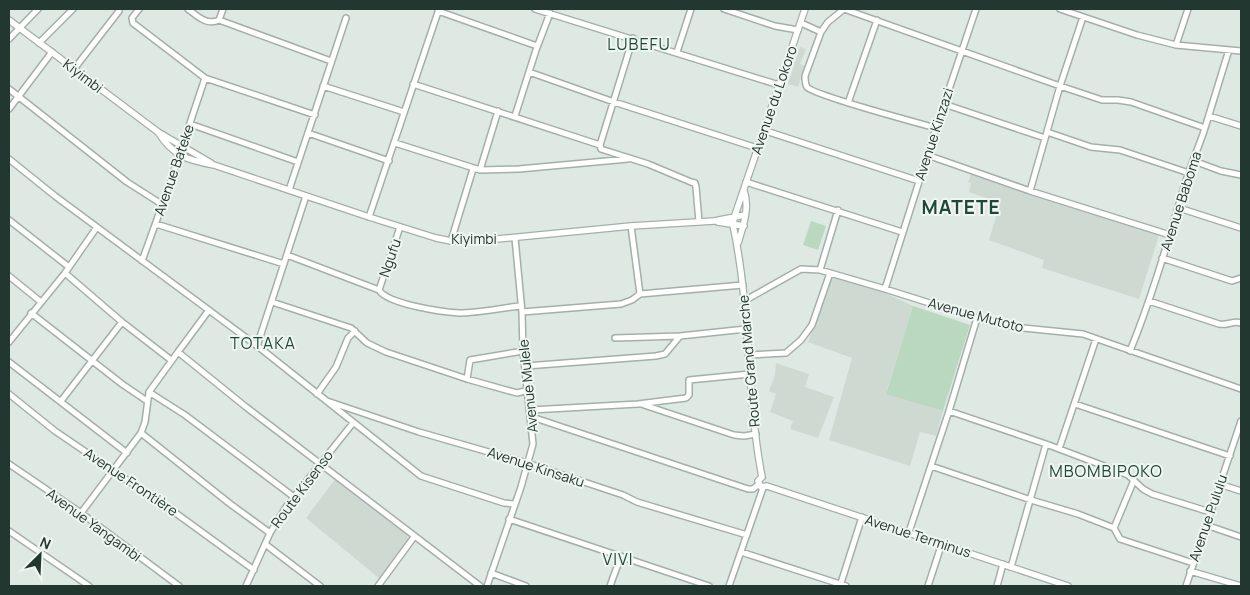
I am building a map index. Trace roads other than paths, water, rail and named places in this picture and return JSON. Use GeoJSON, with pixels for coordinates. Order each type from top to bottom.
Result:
{"type":"FeatureCollection","features":[{"type":"Feature","properties":{"kind":"street"},"geometry":{"type":"LineString","coordinates":[[9,39],[38,9]]}},
{"type":"Feature","properties":{"kind":"street"},"geometry":{"type":"LineString","coordinates":[[39,43],[73,9]]}},
{"type":"Feature","properties":{"kind":"street"},"geometry":{"type":"LineString","coordinates":[[140,9],[132,18],[133,23],[205,78],[315,115]]}},
{"type":"Feature","properties":{"kind":"street"},"geometry":{"type":"LineString","coordinates":[[188,9],[207,22],[219,20],[331,60]]}},
{"type":"Feature","properties":{"kind":"street"},"geometry":{"type":"LineString","coordinates":[[219,20],[223,9]]}},
{"type":"Feature","properties":{"kind":"street"},"geometry":{"type":"LineString","coordinates":[[535,9],[779,85]]}},
{"type":"Feature","properties":{"kind":"street"},"geometry":{"type":"LineString","coordinates":[[677,52],[691,9]]}},
{"type":"Feature","properties":{"kind":"street"},"geometry":{"type":"LineString","coordinates":[[724,9],[776,26],[798,30]]}},
{"type":"Feature","properties":{"kind":"street","name":"Avenue du Lokoro"},"geometry":{"type":"LineString","coordinates":[[734,221],[738,202],[744,191],[805,9]]}},
{"type":"Feature","properties":{"kind":"street"},"geometry":{"type":"LineString","coordinates":[[936,128],[812,91],[806,84],[805,76],[821,32],[836,14],[844,9],[1102,100],[1131,102],[1205,128]]}},
{"type":"Feature","properties":{"kind":"street","name":"Avenue Kinzazi"},"geometry":{"type":"LineString","coordinates":[[885,289],[976,9]]}},
{"type":"Feature","properties":{"kind":"street"},"geometry":{"type":"LineString","coordinates":[[1060,9],[1138,35],[1176,45],[1241,51]]}},
{"type":"Feature","properties":{"kind":"street"},"geometry":{"type":"LineString","coordinates":[[1176,45],[1188,9]]}},
{"type":"Feature","properties":{"kind":"street"},"geometry":{"type":"LineString","coordinates":[[369,217],[439,10],[537,46]]}},
{"type":"Feature","properties":{"kind":"street"},"geometry":{"type":"LineString","coordinates":[[74,69],[119,11]]}},
{"type":"Feature","properties":{"kind":"street"},"geometry":{"type":"LineString","coordinates":[[515,116],[537,46],[550,13]]}},
{"type":"Feature","properties":{"kind":"street"},"geometry":{"type":"LineString","coordinates":[[1030,191],[1060,86],[1083,17]]}},
{"type":"Feature","properties":{"kind":"street"},"geometry":{"type":"LineString","coordinates":[[289,190],[346,18]]}},
{"type":"Feature","properties":{"kind":"street","name":"Kiyimbi"},"geometry":{"type":"LineString","coordinates":[[9,20],[158,132]]}},
{"type":"Feature","properties":{"kind":"street"},"geometry":{"type":"LineString","coordinates":[[848,103],[877,20]]}},
{"type":"Feature","properties":{"kind":"street"},"geometry":{"type":"LineString","coordinates":[[801,23],[821,32]]}},
{"type":"Feature","properties":{"kind":"street"},"geometry":{"type":"LineString","coordinates":[[600,145],[633,38]]}},
{"type":"Feature","properties":{"kind":"street","name":"Avenue Baboma"},"geometry":{"type":"LineString","coordinates":[[1130,351],[1157,280],[1162,258],[1229,50]]}},
{"type":"Feature","properties":{"kind":"street"},"geometry":{"type":"LineString","coordinates":[[9,109],[52,52]]}},
{"type":"Feature","properties":{"kind":"street"},"geometry":{"type":"LineString","coordinates":[[529,72],[614,102],[757,148]]}},
{"type":"Feature","properties":{"kind":"street","name":"Avenue Bateke"},"geometry":{"type":"LineString","coordinates":[[142,261],[163,205],[205,78]]}},
{"type":"Feature","properties":{"kind":"street"},"geometry":{"type":"LineString","coordinates":[[413,84],[600,145],[604,150],[648,164],[695,183],[699,222]]}},
{"type":"Feature","properties":{"kind":"street"},"geometry":{"type":"LineString","coordinates":[[323,86],[404,112]]}},
{"type":"Feature","properties":{"kind":"street"},"geometry":{"type":"LineString","coordinates":[[9,89],[127,182],[163,205]]}},
{"type":"Feature","properties":{"kind":"street"},"geometry":{"type":"LineString","coordinates":[[944,104],[1091,147],[1120,150],[1189,173]]}},
{"type":"Feature","properties":{"kind":"street"},"geometry":{"type":"LineString","coordinates":[[480,170],[498,111]]}},
{"type":"Feature","properties":{"kind":"street"},"geometry":{"type":"LineString","coordinates":[[1209,116],[1241,126]]}},
{"type":"Feature","properties":{"kind":"street"},"geometry":{"type":"LineString","coordinates":[[190,124],[298,162]]}},
{"type":"Feature","properties":{"kind":"street"},"geometry":{"type":"LineString","coordinates":[[763,130],[919,181]]}},
{"type":"Feature","properties":{"kind":"street"},"geometry":{"type":"LineString","coordinates":[[158,132],[214,165]]}},
{"type":"Feature","properties":{"kind":"street"},"geometry":{"type":"LineString","coordinates":[[158,132],[171,150],[179,156],[188,160],[214,165]]}},
{"type":"Feature","properties":{"kind":"street"},"geometry":{"type":"LineString","coordinates":[[308,133],[389,161]]}},
{"type":"Feature","properties":{"kind":"street"},"geometry":{"type":"LineString","coordinates":[[395,143],[480,170],[519,169],[631,159]]}},
{"type":"Feature","properties":{"kind":"street"},"geometry":{"type":"LineString","coordinates":[[927,156],[1170,235]]}},
{"type":"Feature","properties":{"kind":"street"},"geometry":{"type":"LineString","coordinates":[[9,159],[257,346],[421,476],[504,503],[514,504]]}},
{"type":"Feature","properties":{"kind":"street"},"geometry":{"type":"LineString","coordinates":[[1194,161],[1221,171],[1241,174]]}},
{"type":"Feature","properties":{"kind":"street","name":"Kiyimbi"},"geometry":{"type":"LineString","coordinates":[[214,165],[400,227],[451,241],[514,238],[631,226],[734,221],[745,215]]}},
{"type":"Feature","properties":{"kind":"street"},"geometry":{"type":"LineString","coordinates":[[451,241],[474,169]]}},
{"type":"Feature","properties":{"kind":"street"},"geometry":{"type":"LineString","coordinates":[[746,182],[902,232]]}},
{"type":"Feature","properties":{"kind":"street","name":"Avenue du Lokoro"},"geometry":{"type":"LineString","coordinates":[[744,191],[747,200],[745,215]]}},
{"type":"Feature","properties":{"kind":"street"},"geometry":{"type":"LineString","coordinates":[[257,346],[306,196]]}},
{"type":"Feature","properties":{"kind":"street"},"geometry":{"type":"LineString","coordinates":[[1179,208],[1241,228]]}},
{"type":"Feature","properties":{"kind":"street"},"geometry":{"type":"LineString","coordinates":[[820,270],[838,210]]}},
{"type":"Feature","properties":{"kind":"street","name":"Route Grand Marche"},"geometry":{"type":"LineString","coordinates":[[738,246],[745,215]]}},
{"type":"Feature","properties":{"kind":"street"},"geometry":{"type":"LineString","coordinates":[[9,220],[69,267]]}},
{"type":"Feature","properties":{"kind":"street","name":"Kiyimbi"},"geometry":{"type":"LineString","coordinates":[[734,221],[744,226]]}},
{"type":"Feature","properties":{"kind":"street","name":"Route Grand Marche"},"geometry":{"type":"LineString","coordinates":[[734,221],[743,284],[750,374],[762,477]]}},
{"type":"Feature","properties":{"kind":"street"},"geometry":{"type":"LineString","coordinates":[[156,224],[284,264]]}},
{"type":"Feature","properties":{"kind":"street"},"geometry":{"type":"LineString","coordinates":[[631,226],[640,294]]}},
{"type":"Feature","properties":{"kind":"street"},"geometry":{"type":"LineString","coordinates":[[9,342],[65,273],[97,227]]}},
{"type":"Feature","properties":{"kind":"street","name":"Ngufu"},"geometry":{"type":"LineString","coordinates":[[379,290],[400,227]]}},
{"type":"Feature","properties":{"kind":"street","name":"Avenue Mulele"},"geometry":{"type":"LineString","coordinates":[[487,586],[533,444],[514,238]]}},
{"type":"Feature","properties":{"kind":"street"},"geometry":{"type":"LineString","coordinates":[[287,255],[379,290],[383,295],[403,303],[460,313],[621,304],[632,300],[640,294],[743,284]]}},
{"type":"Feature","properties":{"kind":"street"},"geometry":{"type":"LineString","coordinates":[[1162,258],[1232,281],[1241,278]]}},
{"type":"Feature","properties":{"kind":"street","name":"Avenue Mutoto"},"geometry":{"type":"LineString","coordinates":[[744,301],[800,270],[820,270],[977,318],[1014,327],[1083,334],[1241,389]]}},
{"type":"Feature","properties":{"kind":"street"},"geometry":{"type":"LineString","coordinates":[[65,273],[122,322],[171,360]]}},
{"type":"Feature","properties":{"kind":"street"},"geometry":{"type":"LineString","coordinates":[[749,356],[786,353],[801,340],[812,325],[830,273]]}},
{"type":"Feature","properties":{"kind":"street"},"geometry":{"type":"LineString","coordinates":[[9,276],[41,302]]}},
{"type":"Feature","properties":{"kind":"street"},"geometry":{"type":"LineString","coordinates":[[1150,301],[1223,325],[1236,322],[1241,323]]}},
{"type":"Feature","properties":{"kind":"street"},"geometry":{"type":"LineString","coordinates":[[272,302],[327,319],[355,331],[362,340],[379,349],[467,379],[517,393],[528,390]]}},
{"type":"Feature","properties":{"kind":"street"},"geometry":{"type":"LineString","coordinates":[[81,513],[141,433],[146,422],[149,392],[209,310]]}},
{"type":"Feature","properties":{"kind":"street"},"geometry":{"type":"LineString","coordinates":[[31,313],[122,384],[147,401]]}},
{"type":"Feature","properties":{"kind":"street"},"geometry":{"type":"LineString","coordinates":[[909,532],[977,318]]}},
{"type":"Feature","properties":{"kind":"street"},"geometry":{"type":"LineString","coordinates":[[61,401],[122,322]]}},
{"type":"Feature","properties":{"kind":"street"},"geometry":{"type":"LineString","coordinates":[[615,338],[680,336],[746,329]]}},
{"type":"Feature","properties":{"kind":"street"},"geometry":{"type":"LineString","coordinates":[[317,394],[336,367],[348,338],[355,331]]}},
{"type":"Feature","properties":{"kind":"street"},"geometry":{"type":"LineString","coordinates":[[9,332],[14,336]]}},
{"type":"Feature","properties":{"kind":"street"},"geometry":{"type":"LineString","coordinates":[[526,366],[656,356],[665,354],[680,336]]}},
{"type":"Feature","properties":{"kind":"street"},"geometry":{"type":"LineString","coordinates":[[1059,449],[1096,339]]}},
{"type":"Feature","properties":{"kind":"street"},"geometry":{"type":"LineString","coordinates":[[467,379],[470,360],[523,351]]}},
{"type":"Feature","properties":{"kind":"street"},"geometry":{"type":"LineString","coordinates":[[178,352],[246,408],[480,586]]}},
{"type":"Feature","properties":{"kind":"street"},"geometry":{"type":"LineString","coordinates":[[9,362],[127,453]]}},
{"type":"Feature","properties":{"kind":"street"},"geometry":{"type":"LineString","coordinates":[[531,410],[638,404],[686,398],[689,396],[689,380],[750,374]]}},
{"type":"Feature","properties":{"kind":"street"},"geometry":{"type":"LineString","coordinates":[[149,392],[185,415],[294,497]]}},
{"type":"Feature","properties":{"kind":"street","name":"Avenue Frontière"},"geometry":{"type":"LineString","coordinates":[[9,394],[55,431],[114,470],[254,570]]}},
{"type":"Feature","properties":{"kind":"street","name":"Avenue Kinsaku"},"geometry":{"type":"LineString","coordinates":[[324,400],[419,432],[527,463],[623,495],[637,502],[747,535]]}},
{"type":"Feature","properties":{"kind":"street"},"geometry":{"type":"LineString","coordinates":[[638,404],[734,435],[756,434]]}},
{"type":"Feature","properties":{"kind":"street"},"geometry":{"type":"LineString","coordinates":[[1075,404],[1230,456]]}},
{"type":"Feature","properties":{"kind":"street"},"geometry":{"type":"LineString","coordinates":[[949,410],[1128,475],[1143,489],[1152,494],[1210,512]]}},
{"type":"Feature","properties":{"kind":"street","name":"Avenue Terminus"},"geometry":{"type":"LineString","coordinates":[[532,417],[748,489],[763,486],[909,532],[1068,586]]}},
{"type":"Feature","properties":{"kind":"street","name":"Avenue Pululu"},"geometry":{"type":"LineString","coordinates":[[1186,586],[1219,484],[1238,439],[1241,422]]}},
{"type":"Feature","properties":{"kind":"street","name":"Route Kisenso"},"geometry":{"type":"LineString","coordinates":[[248,585],[270,532],[294,497],[353,423]]}},
{"type":"Feature","properties":{"kind":"street"},"geometry":{"type":"LineString","coordinates":[[141,433],[221,497],[270,532]]}},
{"type":"Feature","properties":{"kind":"street"},"geometry":{"type":"LineString","coordinates":[[1011,567],[1046,444]]}},
{"type":"Feature","properties":{"kind":"street","name":"Avenue Yangambi"},"geometry":{"type":"LineString","coordinates":[[9,464],[81,513],[178,586]]}},
{"type":"Feature","properties":{"kind":"street"},"geometry":{"type":"LineString","coordinates":[[931,466],[1078,514],[1114,528],[1120,539],[1193,563]]}},
{"type":"Feature","properties":{"kind":"street"},"geometry":{"type":"LineString","coordinates":[[729,586],[763,486],[768,480],[762,477],[759,480],[763,486]]}},
{"type":"Feature","properties":{"kind":"street"},"geometry":{"type":"LineString","coordinates":[[1114,528],[1134,480]]}},
{"type":"Feature","properties":{"kind":"street"},"geometry":{"type":"LineString","coordinates":[[1219,484],[1241,491]]}},
{"type":"Feature","properties":{"kind":"street"},"geometry":{"type":"LineString","coordinates":[[741,552],[842,586],[862,518]]}},
{"type":"Feature","properties":{"kind":"street"},"geometry":{"type":"LineString","coordinates":[[509,519],[709,586]]}},
{"type":"Feature","properties":{"kind":"street"},"geometry":{"type":"LineString","coordinates":[[1206,525],[1241,537]]}},
{"type":"Feature","properties":{"kind":"street"},"geometry":{"type":"LineString","coordinates":[[9,531],[89,586]]}},
{"type":"Feature","properties":{"kind":"street"},"geometry":{"type":"LineString","coordinates":[[378,586],[414,537]]}},
{"type":"Feature","properties":{"kind":"street"},"geometry":{"type":"LineString","coordinates":[[928,586],[942,543]]}},
{"type":"Feature","properties":{"kind":"street"},"geometry":{"type":"LineString","coordinates":[[265,544],[320,586]]}},
{"type":"Feature","properties":{"kind":"street"},"geometry":{"type":"LineString","coordinates":[[610,586],[622,556]]}},
{"type":"Feature","properties":{"kind":"street"},"geometry":{"type":"LineString","coordinates":[[997,586],[1003,564]]}},
{"type":"Feature","properties":{"kind":"street"},"geometry":{"type":"LineString","coordinates":[[1190,571],[1241,586]]}},
{"type":"Feature","properties":{"kind":"street"},"geometry":{"type":"LineString","coordinates":[[491,573],[526,586]]}},
{"type":"Feature","properties":{"kind":"district","name":"LUBEFU"},"geometry":{"type":"Point","coordinates":[639,44]}},
{"type":"Feature","properties":{"kind":"district","name":"MATETE"},"geometry":{"type":"Point","coordinates":[961,207]}},
{"type":"Feature","properties":{"kind":"district","name":"TOTAKA"},"geometry":{"type":"Point","coordinates":[263,343]}},
{"type":"Feature","properties":{"kind":"district","name":"MBOMBIPOKO"},"geometry":{"type":"Point","coordinates":[1106,471]}},
{"type":"Feature","properties":{"kind":"district","name":"VIVI"},"geometry":{"type":"Point","coordinates":[618,559]}}]}
